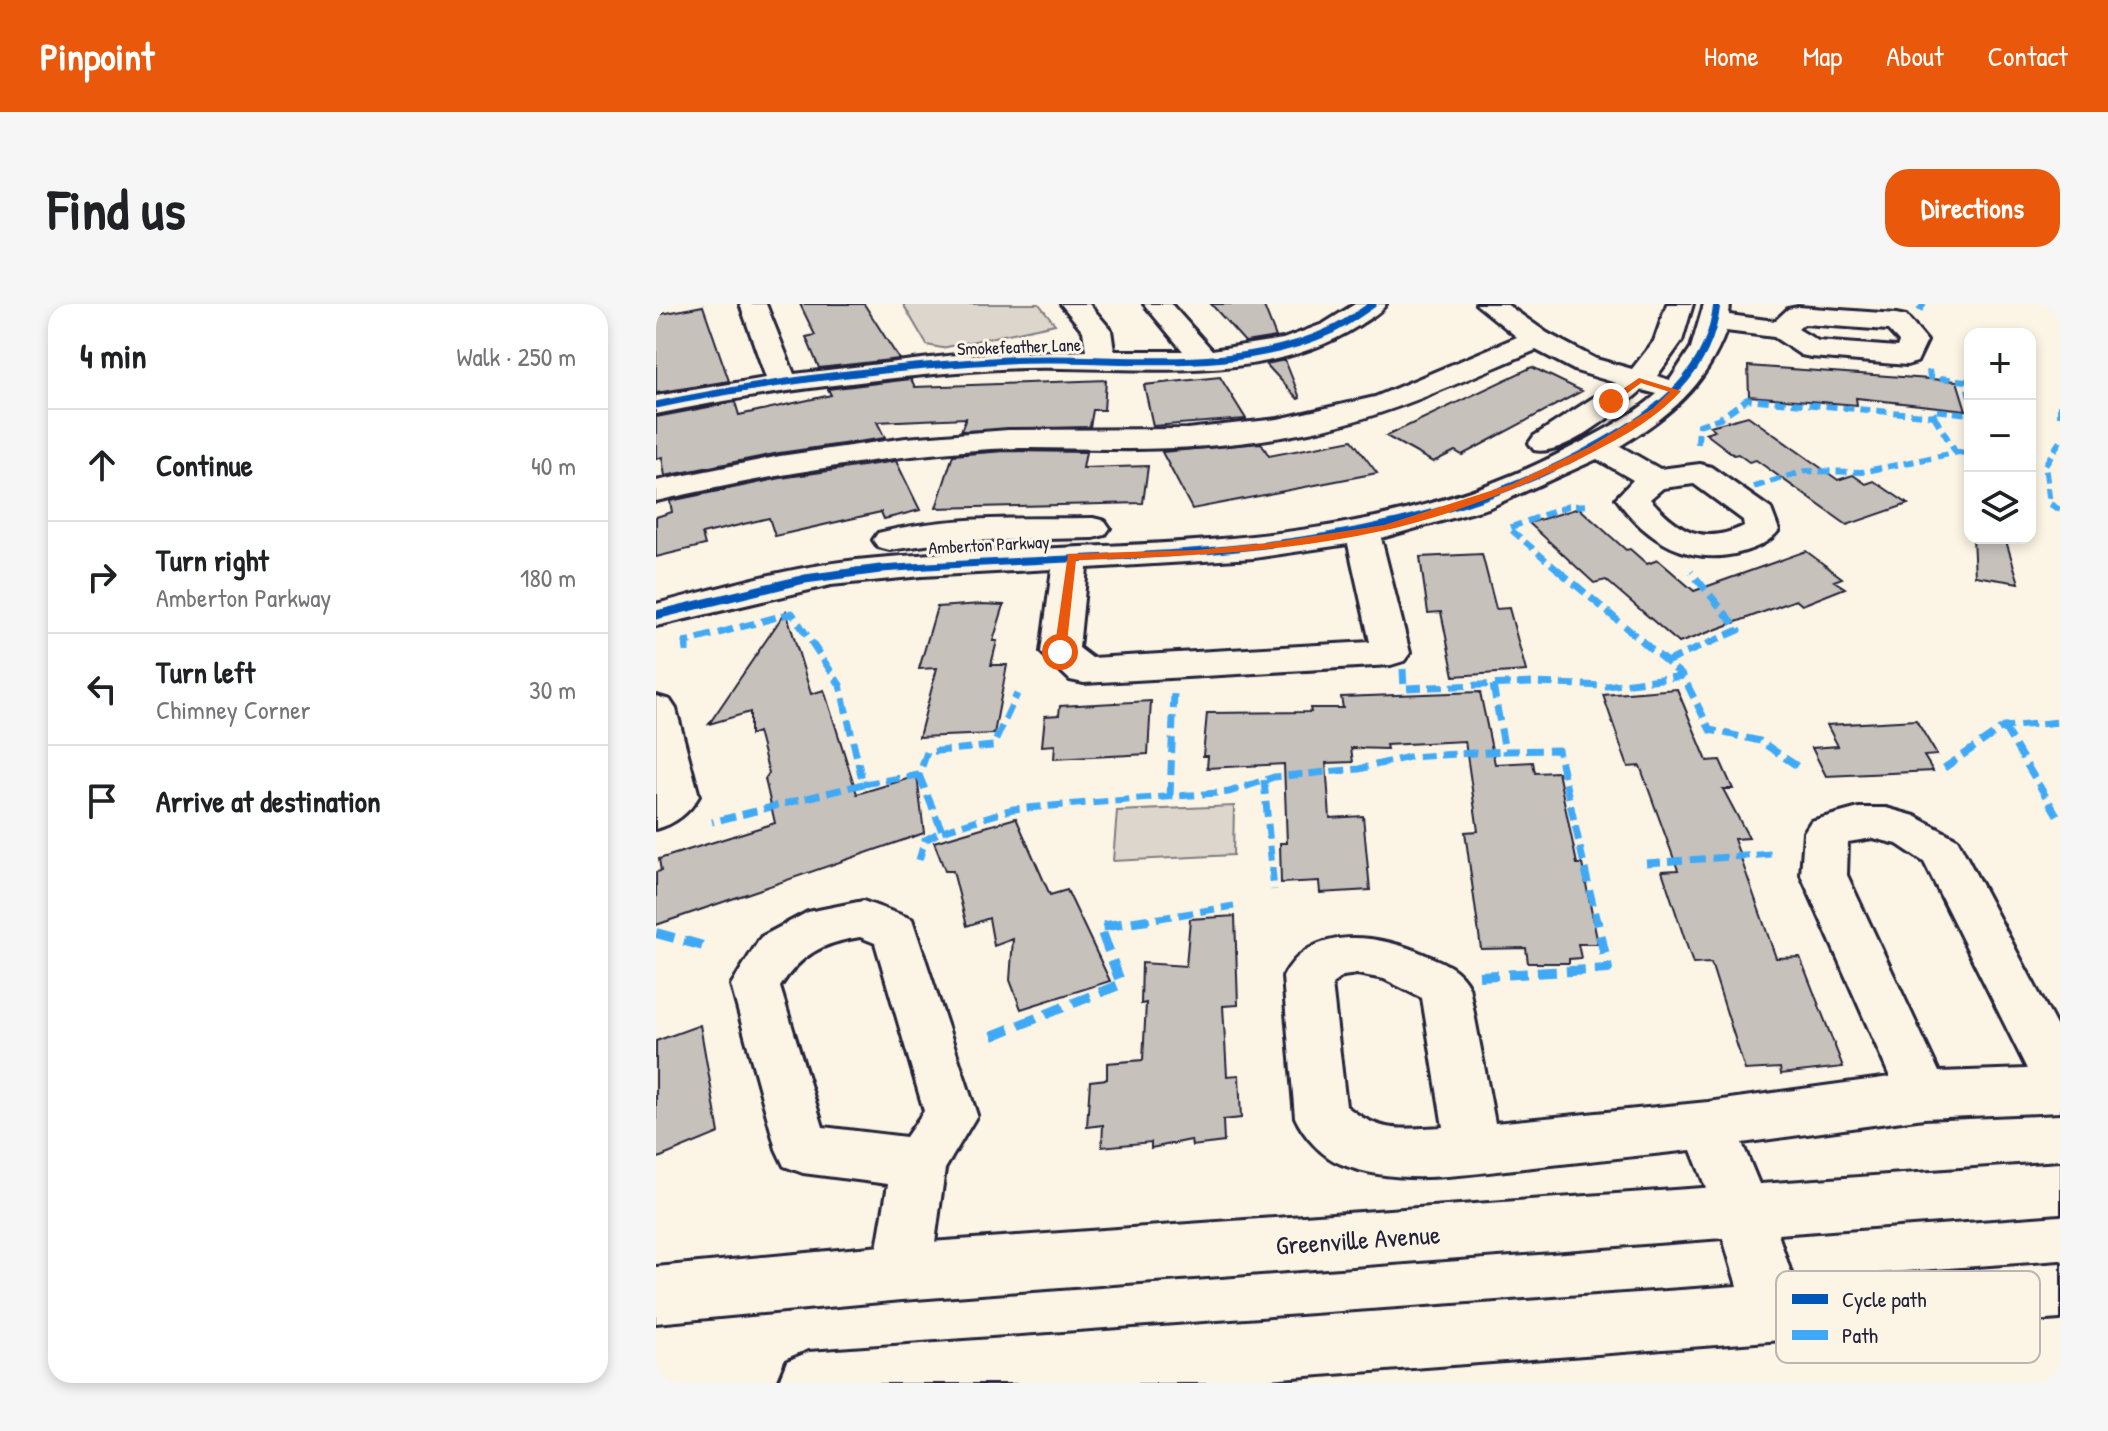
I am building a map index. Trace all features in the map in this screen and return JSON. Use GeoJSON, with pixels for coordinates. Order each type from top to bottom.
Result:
{"type":"FeatureCollection","features":[{"type":"Feature","properties":{"kind":"street"},"geometry":{"type":"LineString","coordinates":[[753,304],[783,385]]}},
{"type":"Feature","properties":{"kind":"street"},"geometry":{"type":"LineString","coordinates":[[1074,304],[1097,330],[1101,360]]}},
{"type":"Feature","properties":{"kind":"street"},"geometry":{"type":"LineString","coordinates":[[1157,304],[1205,360]]}},
{"type":"Feature","properties":{"kind":"street"},"geometry":{"type":"LineString","coordinates":[[1325,304],[1364,312]]}},
{"type":"Feature","properties":{"kind":"street"},"geometry":{"type":"LineString","coordinates":[[1489,304],[1537,339],[1586,365],[1677,391]]}},
{"type":"Feature","properties":{"kind":"street","name":"Amberton Parkway"},"geometry":{"type":"LineString","coordinates":[[656,586],[806,551],[954,531],[1031,527],[1176,529],[1230,525],[1381,503],[1493,465],[1549,442],[1639,380],[1667,345],[1677,323],[1680,304]]}},
{"type":"Feature","properties":{"kind":"street","name":"Smokefeather Lane"},"geometry":{"type":"LineString","coordinates":[[656,405],[898,369],[1013,360],[1205,360],[1265,351],[1320,338],[1364,312]]}},
{"type":"Feature","properties":{"kind":"street"},"geometry":{"type":"LineString","coordinates":[[1717,313],[1781,330]]}},
{"type":"Feature","properties":{"kind":"street","name":"Amberton Parkway"},"geometry":{"type":"LineString","coordinates":[[656,615],[800,579],[853,571],[992,559],[1197,553],[1269,546],[1362,531],[1441,511],[1516,486],[1598,446],[1655,411],[1677,391],[1705,348],[1717,313]]}},
{"type":"Feature","properties":{"kind":"street"},"geometry":{"type":"LineString","coordinates":[[656,491],[743,471],[835,455],[947,443],[994,439],[1180,439],[1300,424],[1363,410],[1398,398],[1537,339]]}},
{"type":"Feature","properties":{"kind":"street"},"geometry":{"type":"LineString","coordinates":[[1598,446],[1654,479]]}},
{"type":"Feature","properties":{"kind":"street"},"geometry":{"type":"LineString","coordinates":[[1071,557],[1060,652],[1084,671],[1391,653],[1362,531]]}},
{"type":"Feature","properties":{"kind":"street"},"geometry":{"type":"LineString","coordinates":[[656,709],[678,796],[656,814]]}},
{"type":"Feature","properties":{"kind":"street"},"geometry":{"type":"LineString","coordinates":[[1924,1095],[1824,875],[1826,832],[1855,822],[1887,823],[1915,831],[1941,851],[2060,1083]]}},
{"type":"Feature","properties":{"kind":"street"},"geometry":{"type":"LineString","coordinates":[[902,1272],[919,1163],[951,1115],[895,932],[863,919],[824,925],[778,950],[755,985],[803,1149],[919,1163]]}},
{"type":"Feature","properties":{"kind":"street"},"geometry":{"type":"LineString","coordinates":[[1473,1149],[1708,1125],[1924,1095],[2060,1090]]}},
{"type":"Feature","properties":{"kind":"street"},"geometry":{"type":"LineString","coordinates":[[809,1383],[1774,1312],[1743,1213],[1708,1125]]}},
{"type":"Feature","properties":{"kind":"street","name":"Greenville Avenue"},"geometry":{"type":"LineString","coordinates":[[656,1295],[902,1272],[2060,1188]]}},
{"type":"Feature","properties":{"kind":"street"},"geometry":{"type":"LineString","coordinates":[[2040,1292],[2060,1291]]}},
{"type":"Feature","properties":{"kind":"shaded area"},"geometry":{"type":"Polygon","coordinates":[[[903,304],[1039,304],[1055,324],[942,348],[927,345],[903,304]]]}},
{"type":"Feature","properties":{"kind":"shaded area"},"geometry":{"type":"Polygon","coordinates":[[[1234,806],[1233,855],[1113,861],[1117,811],[1234,806]]]}},
{"type":"Feature","properties":{"kind":"building"},"geometry":{"type":"Polygon","coordinates":[[[800,304],[864,304],[899,359],[819,368],[806,337],[815,335],[800,304]]]}},
{"type":"Feature","properties":{"kind":"building"},"geometry":{"type":"Polygon","coordinates":[[[1211,304],[1263,304],[1276,337],[1245,342],[1211,304]]]}},
{"type":"Feature","properties":{"kind":"building"},"geometry":{"type":"Polygon","coordinates":[[[703,306],[729,381],[656,393],[656,315],[703,306]]]}},
{"type":"Feature","properties":{"kind":"building"},"geometry":{"type":"Polygon","coordinates":[[[1285,360],[1300,398],[1298,399],[1266,364],[1285,360]]]}},
{"type":"Feature","properties":{"kind":"building"},"geometry":{"type":"Polygon","coordinates":[[[1748,366],[1957,381],[1964,410],[1856,398],[1857,405],[1749,396],[1748,366]]]}},
{"type":"Feature","properties":{"kind":"building"},"geometry":{"type":"Polygon","coordinates":[[[1532,367],[1582,391],[1462,455],[1455,451],[1433,462],[1386,436],[1532,367]]]}},
{"type":"Feature","properties":{"kind":"building"},"geometry":{"type":"Polygon","coordinates":[[[1220,377],[1246,419],[1153,426],[1144,385],[1220,377]]]}},
{"type":"Feature","properties":{"kind":"building"},"geometry":{"type":"Polygon","coordinates":[[[911,379],[915,387],[1106,380],[1104,410],[1093,410],[1090,427],[961,431],[966,418],[877,422],[885,438],[779,453],[665,476],[662,457],[656,459],[656,417],[735,402],[739,415],[831,395],[828,389],[911,379]]]}},
{"type":"Feature","properties":{"kind":"building"},"geometry":{"type":"Polygon","coordinates":[[[1748,416],[1838,480],[1853,475],[1866,484],[1874,481],[1908,504],[1847,525],[1756,460],[1749,462],[1738,454],[1734,455],[1705,433],[1715,430],[1710,426],[1748,416]]]}},
{"type":"Feature","properties":{"kind":"building"},"geometry":{"type":"Polygon","coordinates":[[[1352,440],[1377,473],[1192,509],[1162,452],[1261,443],[1269,456],[1352,440]]]}},
{"type":"Feature","properties":{"kind":"building"},"geometry":{"type":"Polygon","coordinates":[[[1005,451],[1086,452],[1083,468],[1148,466],[1143,503],[936,508],[953,455],[1005,451]]]}},
{"type":"Feature","properties":{"kind":"building"},"geometry":{"type":"Polygon","coordinates":[[[896,461],[920,510],[884,519],[881,512],[775,536],[769,518],[702,534],[705,545],[656,557],[656,517],[672,512],[670,501],[781,478],[896,461]]]}},
{"type":"Feature","properties":{"kind":"building"},"geometry":{"type":"Polygon","coordinates":[[[1579,508],[1626,550],[1630,549],[1647,564],[1658,560],[1694,591],[1806,551],[1842,578],[1834,581],[1845,588],[1802,605],[1796,600],[1679,643],[1606,580],[1594,583],[1529,523],[1579,508]]]}},
{"type":"Feature","properties":{"kind":"building"},"geometry":{"type":"Polygon","coordinates":[[[1973,544],[2007,544],[2019,583],[1975,576],[1973,544]]]}},
{"type":"Feature","properties":{"kind":"building"},"geometry":{"type":"Polygon","coordinates":[[[1482,554],[1496,609],[1509,608],[1526,671],[1454,676],[1441,612],[1428,613],[1420,557],[1482,554]]]}},
{"type":"Feature","properties":{"kind":"building"},"geometry":{"type":"Polygon","coordinates":[[[1004,605],[993,641],[997,641],[991,665],[1007,665],[994,734],[919,737],[937,668],[919,669],[937,607],[1004,605]]]}},
{"type":"Feature","properties":{"kind":"building"},"geometry":{"type":"Polygon","coordinates":[[[786,611],[811,694],[824,690],[857,794],[917,776],[924,833],[656,925],[656,872],[661,871],[659,859],[775,823],[765,779],[769,773],[758,732],[750,735],[750,712],[709,724],[786,611]]]}},
{"type":"Feature","properties":{"kind":"building"},"geometry":{"type":"Polygon","coordinates":[[[1677,689],[1707,761],[1720,760],[1733,789],[1723,789],[1749,838],[1734,839],[1776,958],[1800,957],[1843,1067],[1781,1074],[1780,1068],[1745,1070],[1711,963],[1693,964],[1662,871],[1678,870],[1640,766],[1628,767],[1603,695],[1677,689]]]}},
{"type":"Feature","properties":{"kind":"building"},"geometry":{"type":"Polygon","coordinates":[[[1480,692],[1495,764],[1533,762],[1535,773],[1558,772],[1577,864],[1582,864],[1598,944],[1578,944],[1581,958],[1569,959],[1569,963],[1528,963],[1526,948],[1481,949],[1465,832],[1478,831],[1465,741],[1386,745],[1387,749],[1351,748],[1353,762],[1326,763],[1330,818],[1363,816],[1370,890],[1320,893],[1319,881],[1281,883],[1280,843],[1287,843],[1284,764],[1207,768],[1208,756],[1203,756],[1207,713],[1311,712],[1310,708],[1343,708],[1341,697],[1480,692]]]}},
{"type":"Feature","properties":{"kind":"building"},"geometry":{"type":"Polygon","coordinates":[[[1151,701],[1148,754],[1054,759],[1055,745],[1042,746],[1045,716],[1059,715],[1060,706],[1151,701]]]}},
{"type":"Feature","properties":{"kind":"building"},"geometry":{"type":"Polygon","coordinates":[[[1916,720],[1937,755],[1924,756],[1933,771],[1826,776],[1812,748],[1838,746],[1827,725],[1916,720]]]}},
{"type":"Feature","properties":{"kind":"building"},"geometry":{"type":"Polygon","coordinates":[[[1016,818],[1050,895],[1067,890],[1110,981],[1021,1009],[1010,980],[1013,939],[994,946],[989,918],[967,926],[953,871],[945,871],[934,842],[1016,818]]]}},
{"type":"Feature","properties":{"kind":"building"},"geometry":{"type":"Polygon","coordinates":[[[1235,916],[1238,1005],[1223,1006],[1227,1076],[1239,1075],[1241,1118],[1223,1120],[1224,1142],[1192,1146],[1191,1140],[1151,1148],[1151,1142],[1102,1147],[1103,1125],[1087,1127],[1090,1081],[1107,1079],[1107,1063],[1143,1060],[1146,1003],[1141,1004],[1142,963],[1186,966],[1190,919],[1235,916]]]}},
{"type":"Feature","properties":{"kind":"building"},"geometry":{"type":"Polygon","coordinates":[[[700,1025],[719,1133],[656,1159],[656,1041],[700,1025]]]}},
{"type":"Feature","properties":{"kind":"marked path"},"geometry":{"type":"LineString","coordinates":[[1919,311],[1924,304]]}},
{"type":"Feature","properties":{"kind":"marked path"},"geometry":{"type":"LineString","coordinates":[[1929,370],[1930,377],[1964,381]]}},
{"type":"Feature","properties":{"kind":"marked path"},"geometry":{"type":"LineString","coordinates":[[1698,444],[1699,425],[1720,418],[1747,399],[1934,416],[1933,410],[1964,413]]}},
{"type":"Feature","properties":{"kind":"marked path"},"geometry":{"type":"LineString","coordinates":[[2060,405],[2060,417]]}},
{"type":"Feature","properties":{"kind":"marked path"},"geometry":{"type":"LineString","coordinates":[[1934,416],[1956,453]]}},
{"type":"Feature","properties":{"kind":"marked path"},"geometry":{"type":"LineString","coordinates":[[2060,441],[2045,465],[2050,504],[2060,510]]}},
{"type":"Feature","properties":{"kind":"marked path"},"geometry":{"type":"LineString","coordinates":[[1754,487],[1805,471],[1862,472],[1964,453]]}},
{"type":"Feature","properties":{"kind":"marked path"},"geometry":{"type":"LineString","coordinates":[[1589,505],[1568,506],[1509,528],[1683,676]]}},
{"type":"Feature","properties":{"kind":"marked path"},"geometry":{"type":"LineString","coordinates":[[1666,662],[1739,630],[1691,572]]}},
{"type":"Feature","properties":{"kind":"marked path"},"geometry":{"type":"LineString","coordinates":[[686,652],[686,642],[792,613],[840,685],[863,784],[712,822]]}},
{"type":"Feature","properties":{"kind":"marked path"},"geometry":{"type":"LineString","coordinates":[[1403,669],[1404,688],[1533,683],[1607,686],[1683,676],[1710,730],[1760,741],[1800,768]]}},
{"type":"Feature","properties":{"kind":"marked path"},"geometry":{"type":"LineString","coordinates":[[1479,976],[1608,969],[1558,750],[1505,751],[1493,685]]}},
{"type":"Feature","properties":{"kind":"marked path"},"geometry":{"type":"LineString","coordinates":[[1170,797],[1174,692]]}},
{"type":"Feature","properties":{"kind":"marked path"},"geometry":{"type":"LineString","coordinates":[[863,784],[919,775],[927,752],[993,746],[1017,694]]}},
{"type":"Feature","properties":{"kind":"marked path"},"geometry":{"type":"LineString","coordinates":[[1944,768],[2004,727],[2060,722]]}},
{"type":"Feature","properties":{"kind":"marked path"},"geometry":{"type":"LineString","coordinates":[[2004,727],[2060,820]]}},
{"type":"Feature","properties":{"kind":"marked path"},"geometry":{"type":"LineString","coordinates":[[942,831],[1013,809],[1229,792],[1274,777],[1359,769],[1409,757],[1505,751]]}},
{"type":"Feature","properties":{"kind":"marked path"},"geometry":{"type":"LineString","coordinates":[[919,775],[942,831],[925,840],[919,860]]}},
{"type":"Feature","properties":{"kind":"marked path"},"geometry":{"type":"LineString","coordinates":[[1264,780],[1274,890]]}},
{"type":"Feature","properties":{"kind":"marked path"},"geometry":{"type":"LineString","coordinates":[[1646,863],[1772,854]]}},
{"type":"Feature","properties":{"kind":"marked path"},"geometry":{"type":"LineString","coordinates":[[992,1036],[1121,984],[1100,927],[1234,906]]}},
{"type":"Feature","properties":{"kind":"marked path"},"geometry":{"type":"LineString","coordinates":[[656,933],[707,947]]}},
{"type":"Feature","properties":{"kind":"cycle path"},"geometry":{"type":"LineString","coordinates":[[656,405],[794,383],[956,364],[1056,359],[1199,360],[1245,355],[1290,346],[1333,329],[1373,304]]}},
{"type":"Feature","properties":{"kind":"cycle path"},"geometry":{"type":"LineString","coordinates":[[656,615],[831,574],[922,565],[1188,553],[1254,547],[1320,539],[1416,520],[1476,501],[1535,477],[1592,449],[1655,411],[1677,390],[1697,363],[1711,334],[1717,304]]}},
{"type":"Feature","properties":{"kind":"route"},"geometry":{"type":"LineString","coordinates":[[1060,652],[1071,557],[1197,553],[1269,546],[1386,527],[1516,486],[1593,449],[1655,411],[1677,391],[1639,380],[1611,401]]}}]}
